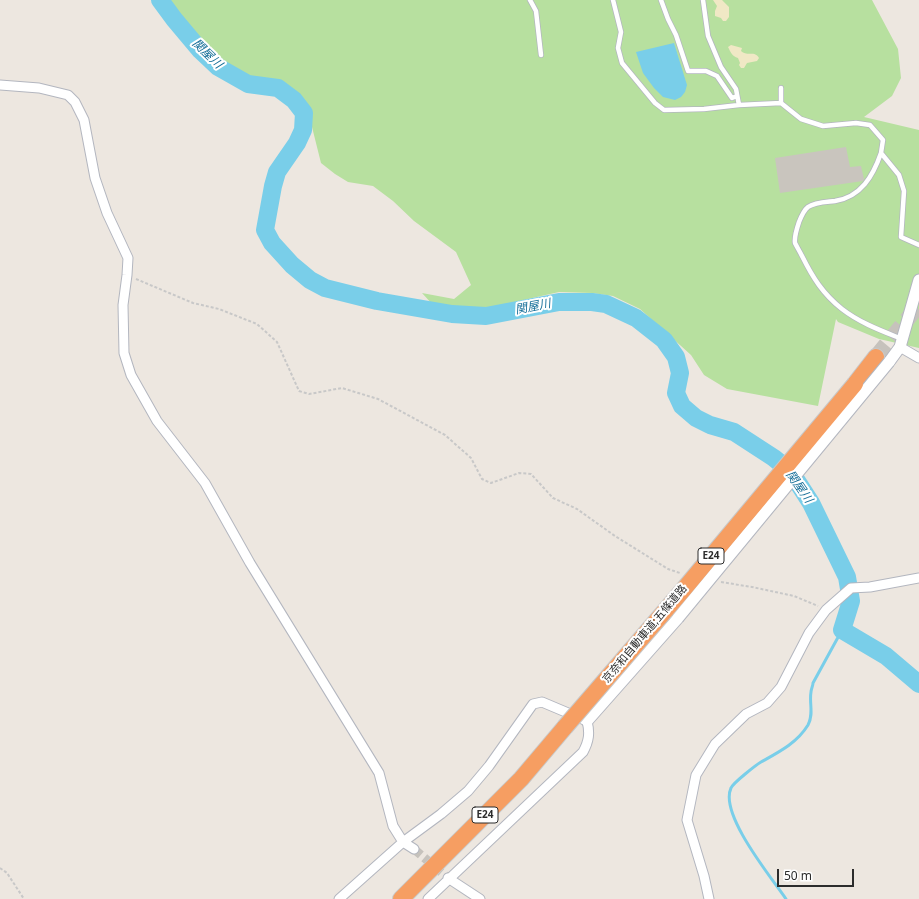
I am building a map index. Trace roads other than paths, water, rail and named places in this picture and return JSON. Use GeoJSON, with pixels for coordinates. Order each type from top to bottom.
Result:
{"type":"FeatureCollection","features":[{"type":"Feature","properties":{"kind":"highway","name":"京奈和自動車道;五條道路"},"geometry":{"type":"LineString","coordinates":[[402,899],[520,779],[689,583],[855,384],[882,360]]}},
{"type":"Feature","properties":{"kind":"street"},"geometry":{"type":"LineString","coordinates":[[0,85],[39,88],[68,96],[75,102],[84,120],[95,178],[107,213],[128,258],[128,275],[123,305],[124,353],[131,375],[157,421],[205,483],[250,563],[379,773],[393,826],[403,842],[414,849]]}},
{"type":"Feature","properties":{"kind":"street"},"geometry":{"type":"LineString","coordinates":[[587,721],[678,618],[882,360],[901,343],[919,280]]}},
{"type":"Feature","properties":{"kind":"street"},"geometry":{"type":"LineString","coordinates":[[901,343],[919,358]]}},
{"type":"Feature","properties":{"kind":"street"},"geometry":{"type":"LineString","coordinates":[[709,899],[704,876],[687,820],[696,775],[715,744],[746,714],[767,703],[782,687],[809,633],[826,610],[851,588],[919,581]]}},
{"type":"Feature","properties":{"kind":"street"},"geometry":{"type":"LineString","coordinates":[[339,899],[403,842],[441,814],[468,791],[533,704],[542,702],[587,721]]}},
{"type":"Feature","properties":{"kind":"street"},"geometry":{"type":"LineString","coordinates":[[428,899],[448,878],[477,853],[583,752],[587,745],[590,733],[587,721]]}},
{"type":"Feature","properties":{"kind":"street"},"geometry":{"type":"LineString","coordinates":[[448,878],[480,899]]}},
{"type":"Feature","properties":{"kind":"lane"},"geometry":{"type":"LineString","coordinates":[[530,0],[536,11],[541,55]]}},
{"type":"Feature","properties":{"kind":"lane"},"geometry":{"type":"LineString","coordinates":[[613,0],[621,32],[618,48],[622,63],[655,103],[664,110],[704,109],[739,105],[781,103],[802,119],[823,126],[856,123],[870,125],[883,140],[881,153],[871,178],[854,194],[844,199],[820,203],[808,207],[801,216],[795,242],[816,284],[831,300],[842,310],[901,343]]}},
{"type":"Feature","properties":{"kind":"lane"},"geometry":{"type":"LineString","coordinates":[[660,0],[676,35],[688,71],[706,71],[711,73],[716,76],[732,98],[737,96]]}},
{"type":"Feature","properties":{"kind":"lane"},"geometry":{"type":"LineString","coordinates":[[703,0],[708,36],[721,68],[736,89],[739,105]]}},
{"type":"Feature","properties":{"kind":"lane"},"geometry":{"type":"LineString","coordinates":[[781,88],[781,103]]}},
{"type":"Feature","properties":{"kind":"lane"},"geometry":{"type":"LineString","coordinates":[[881,153],[899,174],[904,191],[902,237],[919,245]]}},
{"type":"Feature","properties":{"kind":"water"},"geometry":{"type":"Polygon","coordinates":[[[674,43],[687,85],[685,92],[681,97],[675,100],[663,97],[654,88],[643,73],[636,52],[674,43]]]}},
{"type":"Feature","properties":{"kind":"waterway","name":"関屋川"},"geometry":{"type":"LineString","coordinates":[[160,0],[200,50],[218,67],[248,84],[278,88],[294,100],[304,113],[303,130],[297,143],[277,172],[265,230],[272,243],[292,265],[310,280],[325,288],[377,301],[452,314],[486,316],[559,302],[592,302],[606,304],[636,318],[664,340],[676,357],[680,373],[676,393],[682,406],[696,418],[710,425],[734,432],[774,458],[791,472],[811,503],[847,577],[851,601],[842,630],[886,656],[919,684]]}},
{"type":"Feature","properties":{"kind":"waterway"},"geometry":{"type":"LineString","coordinates":[[786,899],[748,845],[739,829],[732,813],[729,799],[731,788],[750,770],[793,742],[804,731],[811,717],[811,691],[813,683],[842,630]]}},
{"type":"Feature","properties":{"kind":"tunnel"},"geometry":{"type":"LineString","coordinates":[[876,357],[919,305]]}},
{"type":"Feature","properties":{"kind":"tunnel"},"geometry":{"type":"LineString","coordinates":[[414,849],[448,878]]}}]}
